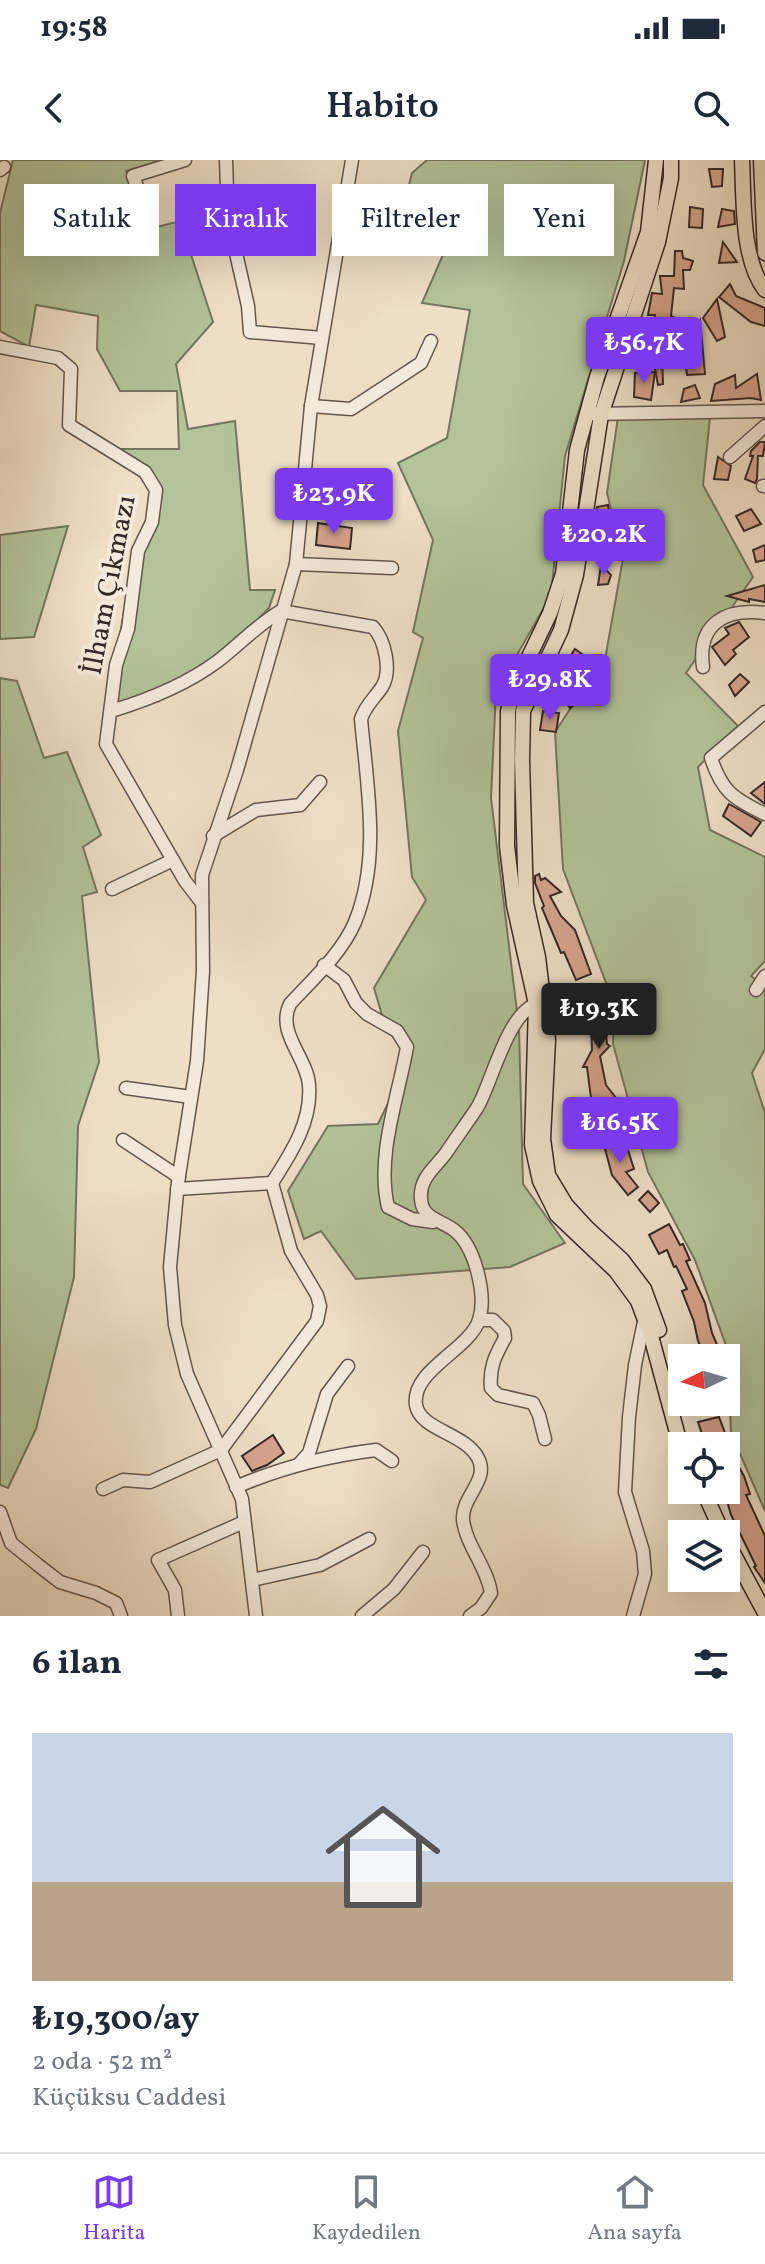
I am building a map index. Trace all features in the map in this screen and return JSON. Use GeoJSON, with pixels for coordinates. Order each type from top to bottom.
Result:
{"type":"FeatureCollection","features":[{"type":"Feature","properties":{"kind":"main road"},"geometry":{"type":"LineString","coordinates":[[656,160],[648,232],[593,414],[576,575],[561,630],[523,711],[523,839],[526,903],[548,1040],[543,1139],[548,1175],[566,1205],[622,1260],[644,1289],[659,1328],[686,1432]]}},
{"type":"Feature","properties":{"kind":"main road"},"geometry":{"type":"LineString","coordinates":[[593,414],[658,242],[671,178],[671,160]]}},
{"type":"Feature","properties":{"kind":"main road"},"geometry":{"type":"LineString","coordinates":[[742,160],[750,253],[757,278],[765,290]]}},
{"type":"Feature","properties":{"kind":"main road"},"geometry":{"type":"LineString","coordinates":[[761,160],[765,253]]}},
{"type":"Feature","properties":{"kind":"main road"},"geometry":{"type":"LineString","coordinates":[[540,1003],[532,1145],[540,1181],[557,1215],[616,1271],[638,1301],[677,1432]]}},
{"type":"Feature","properties":{"kind":"main road"},"geometry":{"type":"LineString","coordinates":[[740,1569],[765,1613]]}},
{"type":"Feature","properties":{"kind":"main road"},"geometry":{"type":"LineString","coordinates":[[740,1590],[758,1616]]}},
{"type":"Feature","properties":{"kind":"street"},"geometry":{"type":"LineString","coordinates":[[136,184],[133,176],[185,160]]}},
{"type":"Feature","properties":{"kind":"street"},"geometry":{"type":"LineString","coordinates":[[226,160],[228,218],[248,306],[250,332],[322,338]]}},
{"type":"Feature","properties":{"kind":"street"},"geometry":{"type":"LineString","coordinates":[[256,1616],[242,1499],[187,1374],[175,1325],[170,1267],[178,1183],[197,1061],[203,971],[202,875],[237,770],[296,564],[311,406],[352,160]]}},
{"type":"Feature","properties":{"kind":"street"},"geometry":{"type":"LineString","coordinates":[[311,406],[351,409],[421,363],[431,341]]}},
{"type":"Feature","properties":{"kind":"street","name":"İlham Çıkmazı"},"geometry":{"type":"LineString","coordinates":[[0,347],[58,358],[71,369],[69,425],[145,472],[156,490],[152,522],[138,551],[128,629],[116,665],[106,744],[173,860],[202,903]]}},
{"type":"Feature","properties":{"kind":"street"},"geometry":{"type":"LineString","coordinates":[[593,414],[765,411]]}},
{"type":"Feature","properties":{"kind":"street"},"geometry":{"type":"LineString","coordinates":[[730,457],[765,426]]}},
{"type":"Feature","properties":{"kind":"street"},"geometry":{"type":"LineString","coordinates":[[296,564],[392,568]]}},
{"type":"Feature","properties":{"kind":"street"},"geometry":{"type":"LineString","coordinates":[[703,667],[702,640],[720,618],[743,610],[765,613]]}},
{"type":"Feature","properties":{"kind":"street"},"geometry":{"type":"LineString","coordinates":[[103,1489],[123,1480],[150,1482],[221,1450],[317,1321],[320,1306],[317,1295],[291,1251],[272,1183],[295,1147],[309,1108],[309,1082],[286,1029],[285,1014],[344,941],[355,922],[365,885],[370,844],[370,800],[361,719],[364,709],[385,684],[381,635],[373,627],[281,611],[259,624],[217,661],[189,679],[137,704],[111,711]]}},
{"type":"Feature","properties":{"kind":"street"},"geometry":{"type":"LineString","coordinates":[[765,712],[711,758],[726,790],[738,802],[765,814]]}},
{"type":"Feature","properties":{"kind":"street"},"geometry":{"type":"LineString","coordinates":[[213,836],[256,810],[300,805],[320,782]]}},
{"type":"Feature","properties":{"kind":"street"},"geometry":{"type":"LineString","coordinates":[[112,889],[173,860]]}},
{"type":"Feature","properties":{"kind":"street"},"geometry":{"type":"LineString","coordinates":[[324,965],[344,980],[356,1003],[367,1014],[397,1031],[407,1047],[394,1107],[383,1184],[388,1207],[412,1219],[440,1223]]}},
{"type":"Feature","properties":{"kind":"street"},"geometry":{"type":"LineString","coordinates":[[756,990],[765,976]]}},
{"type":"Feature","properties":{"kind":"street"},"geometry":{"type":"LineString","coordinates":[[470,1616],[481,1608],[491,1593],[488,1577],[463,1519],[466,1504],[480,1478],[481,1462],[473,1449],[461,1439],[423,1419],[416,1408],[416,1394],[426,1377],[465,1340],[479,1320],[478,1270],[468,1247],[455,1230],[425,1214],[421,1187],[478,1106],[495,1062],[516,1022],[540,1003]]}},
{"type":"Feature","properties":{"kind":"street"},"geometry":{"type":"LineString","coordinates":[[126,1088],[191,1097]]}},
{"type":"Feature","properties":{"kind":"street"},"geometry":{"type":"LineString","coordinates":[[123,1140],[178,1183],[272,1183]]}},
{"type":"Feature","properties":{"kind":"street"},"geometry":{"type":"LineString","coordinates":[[633,1616],[645,1574],[643,1551],[625,1492],[629,1417],[645,1317]]}},
{"type":"Feature","properties":{"kind":"street"},"geometry":{"type":"LineString","coordinates":[[479,1320],[493,1320],[504,1331],[505,1338],[489,1372],[491,1388],[498,1395],[533,1403],[545,1439]]}},
{"type":"Feature","properties":{"kind":"street"},"geometry":{"type":"LineString","coordinates":[[300,1463],[309,1453],[327,1394],[348,1366]]}},
{"type":"Feature","properties":{"kind":"street"},"geometry":{"type":"LineString","coordinates":[[236,1487],[300,1463],[376,1450],[392,1461]]}},
{"type":"Feature","properties":{"kind":"street"},"geometry":{"type":"LineString","coordinates":[[0,1512],[11,1543],[60,1582],[116,1603],[121,1616]]}},
{"type":"Feature","properties":{"kind":"street"},"geometry":{"type":"LineString","coordinates":[[178,1616],[175,1590],[158,1560],[244,1522]]}},
{"type":"Feature","properties":{"kind":"street"},"geometry":{"type":"LineString","coordinates":[[252,1580],[320,1565],[369,1539]]}},
{"type":"Feature","properties":{"kind":"street"},"geometry":{"type":"LineString","coordinates":[[362,1616],[394,1589],[423,1552]]}},
{"type":"Feature","properties":{"kind":"green space"},"geometry":{"type":"Polygon","coordinates":[[[13,160],[162,160],[126,171],[130,184],[24,184],[24,256],[159,256],[159,227],[175,222],[175,256],[191,256],[213,322],[176,364],[188,429],[235,421],[250,590],[275,590],[269,608],[215,663],[106,712],[135,551],[153,515],[150,477],[101,449],[179,449],[177,391],[120,391],[97,349],[98,316],[36,305],[29,347],[0,331],[0,213],[13,160]]]}},
{"type":"Feature","properties":{"kind":"green space"},"geometry":{"type":"Polygon","coordinates":[[[427,160],[645,160],[624,261],[565,456],[551,595],[496,692],[491,798],[519,1028],[523,1184],[565,1243],[510,1267],[356,1279],[321,1231],[304,1239],[288,1191],[328,1126],[378,1124],[391,1097],[403,1048],[386,1029],[374,988],[426,900],[412,877],[398,731],[423,638],[413,632],[433,540],[398,463],[447,438],[470,310],[422,303],[442,256],[488,256],[488,184],[409,184],[412,173],[427,160]]]}},
{"type":"Feature","properties":{"kind":"green space"},"geometry":{"type":"Polygon","coordinates":[[[711,408],[703,485],[753,577],[686,673],[738,726],[698,767],[710,830],[765,857],[765,961],[751,976],[765,986],[765,1049],[752,1073],[765,1113],[765,1511],[740,1454],[740,1432],[731,1432],[730,1416],[740,1416],[740,1344],[725,1344],[695,1260],[648,1172],[613,1044],[614,1004],[563,869],[555,732],[606,654],[623,558],[607,493],[618,417],[711,408]]]}},
{"type":"Feature","properties":{"kind":"green space"},"geometry":{"type":"Polygon","coordinates":[[[68,526],[34,637],[0,639],[0,535],[68,526]]]}},
{"type":"Feature","properties":{"kind":"green space"},"geometry":{"type":"Polygon","coordinates":[[[0,678],[17,681],[44,758],[67,752],[101,835],[83,847],[97,892],[82,896],[99,1062],[78,1126],[74,1277],[36,1429],[8,1488],[0,1485],[0,678]]]}},
{"type":"Feature","properties":{"kind":"building"},"geometry":{"type":"Polygon","coordinates":[[[709,169],[723,169],[722,186],[712,187],[709,169]]]}},
{"type":"Feature","properties":{"kind":"building"},"geometry":{"type":"Polygon","coordinates":[[[690,207],[703,209],[702,228],[689,227],[690,207]]]}},
{"type":"Feature","properties":{"kind":"building"},"geometry":{"type":"Polygon","coordinates":[[[722,209],[734,211],[735,224],[718,227],[722,209]]]}},
{"type":"Feature","properties":{"kind":"building"},"geometry":{"type":"Polygon","coordinates":[[[723,242],[737,262],[719,263],[723,242]]]}},
{"type":"Feature","properties":{"kind":"building"},"geometry":{"type":"Polygon","coordinates":[[[675,251],[682,251],[683,258],[693,261],[690,270],[683,270],[684,289],[674,288],[671,316],[694,327],[700,320],[705,374],[687,375],[684,352],[662,354],[663,384],[658,385],[652,352],[646,351],[652,339],[655,315],[648,315],[652,293],[662,294],[660,276],[674,276],[675,251]]]}},
{"type":"Feature","properties":{"kind":"building"},"geometry":{"type":"Polygon","coordinates":[[[730,284],[736,296],[765,308],[765,326],[751,322],[719,297],[730,284]]]}},
{"type":"Feature","properties":{"kind":"building"},"geometry":{"type":"Polygon","coordinates":[[[717,299],[725,337],[717,341],[703,318],[717,299]]]}},
{"type":"Feature","properties":{"kind":"building"},"geometry":{"type":"Polygon","coordinates":[[[655,372],[651,400],[634,397],[635,373],[655,372]]]}},
{"type":"Feature","properties":{"kind":"building"},"geometry":{"type":"Polygon","coordinates":[[[757,374],[761,400],[711,401],[715,384],[735,375],[736,388],[757,374]]]}},
{"type":"Feature","properties":{"kind":"building"},"geometry":{"type":"Polygon","coordinates":[[[695,385],[700,398],[681,402],[684,389],[695,385]]]}},
{"type":"Feature","properties":{"kind":"building"},"geometry":{"type":"Polygon","coordinates":[[[760,442],[765,442],[763,456],[758,456],[755,483],[745,479],[753,456],[750,456],[751,451],[760,442]]]}},
{"type":"Feature","properties":{"kind":"building"},"geometry":{"type":"Polygon","coordinates":[[[718,457],[731,466],[728,480],[714,479],[718,457]]]}},
{"type":"Feature","properties":{"kind":"building"},"geometry":{"type":"Polygon","coordinates":[[[608,505],[610,517],[595,520],[597,507],[608,505]]]}},
{"type":"Feature","properties":{"kind":"building"},"geometry":{"type":"Polygon","coordinates":[[[751,509],[761,524],[744,531],[736,516],[751,509]]]}},
{"type":"Feature","properties":{"kind":"building"},"geometry":{"type":"Polygon","coordinates":[[[318,523],[352,528],[350,549],[316,545],[318,523]]]}},
{"type":"Feature","properties":{"kind":"building"},"geometry":{"type":"Polygon","coordinates":[[[622,545],[624,555],[612,558],[612,546],[622,545]]]}},
{"type":"Feature","properties":{"kind":"building"},"geometry":{"type":"Polygon","coordinates":[[[765,545],[765,560],[756,562],[753,550],[765,545]]]}},
{"type":"Feature","properties":{"kind":"building"},"geometry":{"type":"Polygon","coordinates":[[[601,565],[611,575],[608,584],[598,585],[601,565]]]}},
{"type":"Feature","properties":{"kind":"building"},"geometry":{"type":"Polygon","coordinates":[[[765,585],[765,602],[749,599],[749,602],[727,596],[765,585]]]}},
{"type":"Feature","properties":{"kind":"building"},"geometry":{"type":"Polygon","coordinates":[[[739,622],[749,637],[733,650],[736,654],[725,665],[712,647],[729,634],[725,628],[739,622]]]}},
{"type":"Feature","properties":{"kind":"building"},"geometry":{"type":"Polygon","coordinates":[[[575,649],[586,657],[576,669],[567,661],[575,649]]]}},
{"type":"Feature","properties":{"kind":"building"},"geometry":{"type":"Polygon","coordinates":[[[740,674],[749,682],[735,696],[729,685],[740,674]]]}},
{"type":"Feature","properties":{"kind":"building"},"geometry":{"type":"Polygon","coordinates":[[[570,681],[583,697],[570,708],[557,692],[570,681]]]}},
{"type":"Feature","properties":{"kind":"building"},"geometry":{"type":"Polygon","coordinates":[[[543,711],[559,713],[556,732],[540,730],[543,711]]]}},
{"type":"Feature","properties":{"kind":"building"},"geometry":{"type":"Polygon","coordinates":[[[765,782],[765,804],[751,793],[765,782]]]}},
{"type":"Feature","properties":{"kind":"building"},"geometry":{"type":"Polygon","coordinates":[[[729,804],[761,822],[751,836],[723,816],[729,804]]]}},
{"type":"Feature","properties":{"kind":"building"},"geometry":{"type":"Polygon","coordinates":[[[539,874],[541,880],[545,878],[561,892],[550,896],[561,916],[575,930],[591,974],[576,980],[564,952],[561,953],[535,883],[535,876],[539,874]]]}},
{"type":"Feature","properties":{"kind":"building"},"geometry":{"type":"Polygon","coordinates":[[[614,998],[615,1014],[604,1014],[607,1044],[610,1046],[600,1056],[606,1085],[616,1098],[595,1103],[591,1098],[587,1067],[583,1067],[592,1050],[594,999],[614,998]]]}},
{"type":"Feature","properties":{"kind":"building"},"geometry":{"type":"Polygon","coordinates":[[[582,1120],[587,1133],[574,1139],[569,1125],[582,1120]]]}},
{"type":"Feature","properties":{"kind":"building"},"geometry":{"type":"Polygon","coordinates":[[[604,1129],[614,1151],[627,1147],[634,1169],[626,1172],[638,1187],[628,1195],[612,1175],[600,1130],[604,1129]]]}},
{"type":"Feature","properties":{"kind":"building"},"geometry":{"type":"Polygon","coordinates":[[[648,1191],[659,1203],[650,1212],[639,1200],[648,1191]]]}},
{"type":"Feature","properties":{"kind":"building"},"geometry":{"type":"Polygon","coordinates":[[[669,1224],[680,1245],[683,1244],[690,1260],[686,1261],[705,1303],[717,1344],[699,1344],[682,1291],[687,1289],[667,1250],[659,1254],[649,1235],[669,1224]]]}},
{"type":"Feature","properties":{"kind":"building"},"geometry":{"type":"Polygon","coordinates":[[[719,1417],[725,1432],[701,1432],[698,1422],[719,1417]]]}},
{"type":"Feature","properties":{"kind":"building"},"geometry":{"type":"Polygon","coordinates":[[[273,1435],[284,1453],[252,1471],[242,1456],[273,1435]]]}},
{"type":"Feature","properties":{"kind":"building"},"geometry":{"type":"Polygon","coordinates":[[[740,1469],[750,1494],[746,1495],[765,1536],[765,1583],[754,1567],[740,1533],[740,1520],[733,1520],[728,1504],[740,1504],[740,1469]]]}}]}
